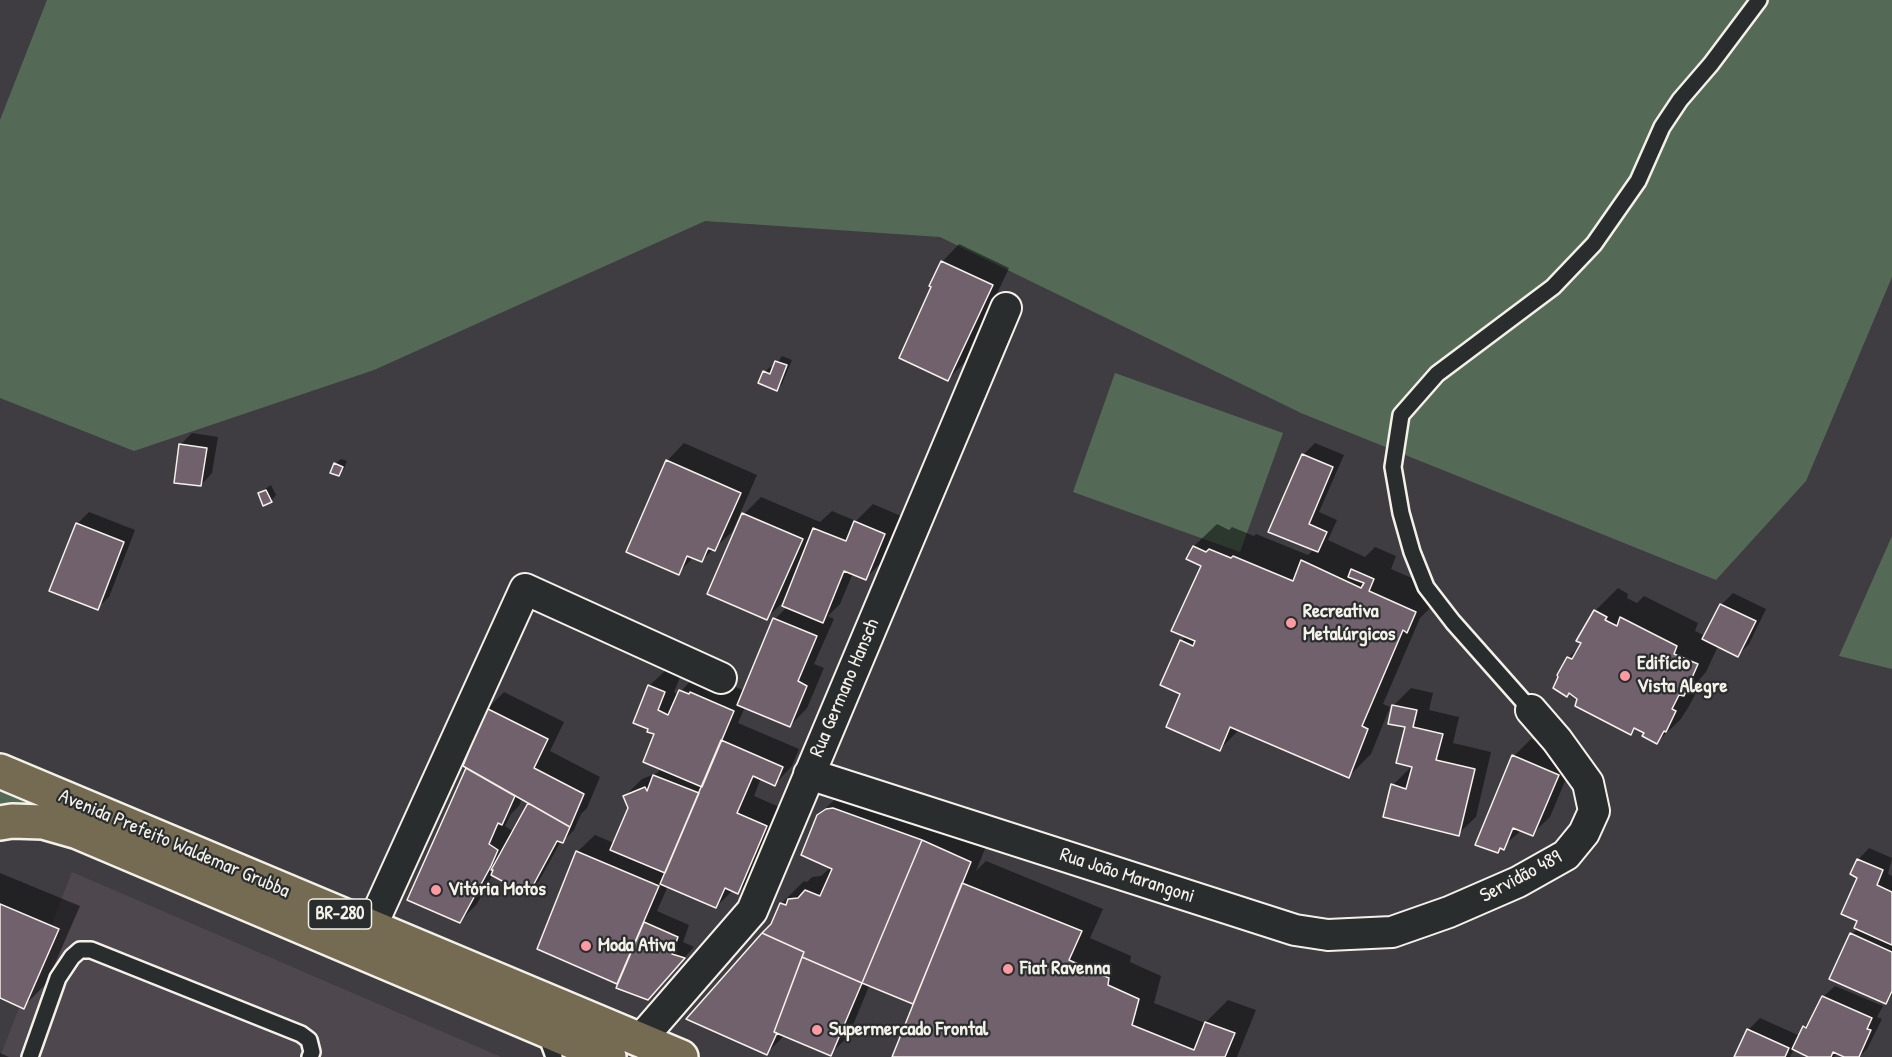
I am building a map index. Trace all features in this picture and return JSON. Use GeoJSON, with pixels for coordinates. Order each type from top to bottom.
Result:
{"type":"FeatureCollection","features":[{"type":"Feature","properties":{"kind":"highway","name":"Avenida Prefeito Waldemar Grubba"},"geometry":{"type":"LineString","coordinates":[[0,771],[681,1057]]}},
{"type":"Feature","properties":{"kind":"highway","name":"Avenida Prefeito Waldemar Grubba"},"geometry":{"type":"LineString","coordinates":[[0,823],[12,820],[43,822],[78,832],[121,849],[549,1043],[609,1057]]}},
{"type":"Feature","properties":{"kind":"street","name":"Rua Germano Hansch"},"geometry":{"type":"LineString","coordinates":[[640,1040],[752,911],[1006,308]]}},
{"type":"Feature","properties":{"kind":"street"},"geometry":{"type":"LineString","coordinates":[[371,927],[525,589],[721,678]]}},
{"type":"Feature","properties":{"kind":"street","name":"Servidão 489"},"geometry":{"type":"LineString","coordinates":[[1449,912],[1518,882],[1566,855],[1584,833],[1594,812],[1588,783],[1557,740],[1531,710]]}},
{"type":"Feature","properties":{"kind":"street","name":"Rua João Marangoni"},"geometry":{"type":"LineString","coordinates":[[809,774],[1296,930],[1328,935],[1392,932],[1449,912]]}},
{"type":"Feature","properties":{"kind":"lane"},"geometry":{"type":"LineString","coordinates":[[1531,710],[1453,622],[1426,587],[1412,552],[1401,513],[1393,467],[1401,415],[1437,374],[1553,287],[1594,244],[1638,181],[1662,127],[1680,100],[1711,64],[1759,0]]}},
{"type":"Feature","properties":{"kind":"lane"},"geometry":{"type":"LineString","coordinates":[[30,1057],[58,978],[72,957],[80,950],[91,950],[301,1034],[309,1040],[312,1052],[310,1057]]}},
{"type":"Feature","properties":{"kind":"shaded area"},"geometry":{"type":"Polygon","coordinates":[[[72,872],[501,1057],[0,1057],[72,872]]]}},
{"type":"Feature","properties":{"kind":"green space"},"geometry":{"type":"Polygon","coordinates":[[[47,0],[1892,0],[1892,277],[1806,481],[1716,580],[1301,413],[940,237],[705,221],[374,370],[134,451],[0,398],[0,120],[47,0]]]}},
{"type":"Feature","properties":{"kind":"green space"},"geometry":{"type":"Polygon","coordinates":[[[1115,373],[1283,433],[1240,552],[1073,492],[1115,373]]]}},
{"type":"Feature","properties":{"kind":"green space"},"geometry":{"type":"Polygon","coordinates":[[[1892,536],[1892,669],[1839,656],[1892,536]]]}},
{"type":"Feature","properties":{"kind":"green space"},"geometry":{"type":"Polygon","coordinates":[[[0,787],[57,812],[0,809],[0,787]]]}},
{"type":"Feature","properties":{"kind":"building"},"geometry":{"type":"Polygon","coordinates":[[[941,261],[993,285],[948,381],[899,358],[941,261]]]}},
{"type":"Feature","properties":{"kind":"building"},"geometry":{"type":"Polygon","coordinates":[[[775,361],[787,365],[777,391],[758,383],[763,371],[770,374],[775,361]]]}},
{"type":"Feature","properties":{"kind":"building"},"geometry":{"type":"Polygon","coordinates":[[[179,444],[207,448],[201,486],[174,483],[179,444]]]}},
{"type":"Feature","properties":{"kind":"building"},"geometry":{"type":"Polygon","coordinates":[[[1302,454],[1333,467],[1309,524],[1327,532],[1318,552],[1268,532],[1302,454]]]}},
{"type":"Feature","properties":{"kind":"building"},"geometry":{"type":"Polygon","coordinates":[[[666,460],[741,493],[715,551],[708,548],[702,562],[687,556],[679,575],[626,552],[666,460]]]}},
{"type":"Feature","properties":{"kind":"building"},"geometry":{"type":"Polygon","coordinates":[[[334,463],[343,467],[339,476],[330,473],[334,463]]]}},
{"type":"Feature","properties":{"kind":"building"},"geometry":{"type":"Polygon","coordinates":[[[266,490],[272,502],[263,506],[258,493],[266,490]]]}},
{"type":"Feature","properties":{"kind":"building"},"geometry":{"type":"Polygon","coordinates":[[[742,513],[803,539],[767,620],[707,594],[742,513]]]}},
{"type":"Feature","properties":{"kind":"building"},"geometry":{"type":"Polygon","coordinates":[[[854,521],[885,534],[866,580],[844,571],[823,623],[782,606],[813,528],[846,541],[854,521]]]}},
{"type":"Feature","properties":{"kind":"building"},"geometry":{"type":"Polygon","coordinates":[[[76,523],[124,542],[98,610],[49,591],[76,523]]]}},
{"type":"Feature","properties":{"kind":"building"},"geometry":{"type":"Polygon","coordinates":[[[1193,546],[1206,552],[1209,549],[1231,558],[1233,556],[1293,581],[1301,560],[1361,588],[1364,583],[1348,577],[1351,569],[1374,579],[1369,591],[1416,612],[1407,633],[1403,630],[1362,726],[1368,729],[1349,778],[1230,727],[1220,751],[1166,727],[1180,694],[1160,685],[1180,640],[1193,646],[1195,641],[1171,631],[1201,566],[1186,559],[1193,546]]]}},
{"type":"Feature","properties":{"kind":"building"},"geometry":{"type":"Polygon","coordinates":[[[1720,604],[1756,621],[1738,657],[1702,639],[1720,604]]]}},
{"type":"Feature","properties":{"kind":"building","name":"Edifício Vista Alegre"},"geometry":{"type":"Polygon","coordinates":[[[1594,610],[1607,617],[1605,620],[1617,626],[1620,617],[1677,646],[1674,654],[1698,664],[1684,696],[1679,695],[1672,709],[1676,711],[1666,732],[1664,731],[1657,744],[1642,736],[1644,733],[1634,728],[1631,735],[1575,706],[1577,699],[1569,693],[1567,697],[1553,688],[1567,657],[1572,659],[1581,643],[1576,641],[1594,610]]]}},
{"type":"Feature","properties":{"kind":"building"},"geometry":{"type":"Polygon","coordinates":[[[773,618],[817,636],[798,681],[807,686],[790,727],[737,705],[773,618]]]}},
{"type":"Feature","properties":{"kind":"building"},"geometry":{"type":"Polygon","coordinates":[[[648,685],[665,692],[658,710],[668,715],[679,690],[689,694],[690,692],[734,711],[702,787],[643,762],[654,734],[633,723],[648,685]]]}},
{"type":"Feature","properties":{"kind":"building"},"geometry":{"type":"Polygon","coordinates":[[[1392,705],[1417,710],[1413,727],[1443,734],[1436,760],[1475,769],[1459,836],[1383,817],[1391,784],[1406,789],[1412,767],[1396,763],[1405,727],[1388,724],[1392,705]]]}},
{"type":"Feature","properties":{"kind":"building"},"geometry":{"type":"Polygon","coordinates":[[[486,708],[548,739],[534,768],[584,794],[570,827],[463,766],[486,708]]]}},
{"type":"Feature","properties":{"kind":"building"},"geometry":{"type":"Polygon","coordinates":[[[721,740],[783,767],[775,786],[753,776],[737,813],[767,826],[738,894],[725,888],[716,908],[660,884],[721,740]]]}},
{"type":"Feature","properties":{"kind":"building"},"geometry":{"type":"Polygon","coordinates":[[[1512,755],[1559,775],[1533,836],[1513,828],[1504,850],[1500,848],[1498,853],[1475,845],[1512,755]]]}},
{"type":"Feature","properties":{"kind":"building"},"geometry":{"type":"Polygon","coordinates":[[[466,768],[515,796],[502,825],[498,823],[489,844],[498,850],[460,923],[407,900],[466,768]]]}},
{"type":"Feature","properties":{"kind":"building"},"geometry":{"type":"Polygon","coordinates":[[[653,775],[699,793],[665,873],[610,850],[628,808],[623,796],[645,787],[647,791],[653,775]]]}},
{"type":"Feature","properties":{"kind":"building"},"geometry":{"type":"Polygon","coordinates":[[[528,803],[570,827],[563,843],[557,841],[528,895],[491,875],[493,870],[491,870],[528,803]]]}},
{"type":"Feature","properties":{"kind":"building"},"geometry":{"type":"Polygon","coordinates":[[[833,808],[922,840],[862,983],[802,957],[804,952],[762,933],[771,924],[780,903],[786,905],[788,899],[798,898],[805,890],[820,896],[832,869],[801,855],[817,815],[826,809],[833,808]]]}},
{"type":"Feature","properties":{"kind":"building"},"geometry":{"type":"Polygon","coordinates":[[[922,840],[971,862],[913,1004],[862,983],[922,840]]]}},
{"type":"Feature","properties":{"kind":"building"},"geometry":{"type":"Polygon","coordinates":[[[576,851],[659,886],[617,984],[537,949],[576,851]]]}},
{"type":"Feature","properties":{"kind":"building"},"geometry":{"type":"Polygon","coordinates":[[[1857,859],[1883,870],[1877,885],[1892,892],[1892,945],[1854,928],[1857,921],[1841,914],[1857,878],[1850,874],[1857,859]]]}},
{"type":"Feature","properties":{"kind":"building","name":"Fiat Ravenna"},"geometry":{"type":"Polygon","coordinates":[[[962,883],[1082,931],[1069,960],[1109,978],[1108,985],[1139,999],[1132,1025],[1194,1050],[1205,1022],[1235,1033],[1225,1057],[892,1057],[962,883]]]}},
{"type":"Feature","properties":{"kind":"building"},"geometry":{"type":"Polygon","coordinates":[[[0,904],[59,929],[24,1009],[0,998],[0,904]]]}},
{"type":"Feature","properties":{"kind":"building"},"geometry":{"type":"Polygon","coordinates":[[[644,922],[678,937],[672,954],[685,958],[648,1000],[616,988],[644,922]]]}},
{"type":"Feature","properties":{"kind":"building"},"geometry":{"type":"Polygon","coordinates":[[[762,933],[804,952],[774,1032],[777,1033],[767,1055],[686,1019],[762,933]]]}},
{"type":"Feature","properties":{"kind":"building"},"geometry":{"type":"Polygon","coordinates":[[[1850,933],[1892,952],[1892,991],[1886,1004],[1829,979],[1850,933]]]}},
{"type":"Feature","properties":{"kind":"building"},"geometry":{"type":"Polygon","coordinates":[[[802,957],[862,983],[831,1056],[774,1032],[802,957]]]}},
{"type":"Feature","properties":{"kind":"building"},"geometry":{"type":"Polygon","coordinates":[[[1822,996],[1872,1018],[1867,1029],[1871,1030],[1859,1057],[1844,1057],[1833,1052],[1831,1057],[1808,1057],[1792,1049],[1803,1026],[1806,1028],[1822,996]]]}},
{"type":"Feature","properties":{"kind":"building"},"geometry":{"type":"Polygon","coordinates":[[[1747,1029],[1789,1048],[1785,1057],[1734,1057],[1747,1029]]]}},
{"type":"Feature","properties":{"kind":"place","name":"Recreativa Metalúrgicos"},"geometry":{"type":"Point","coordinates":[1291,623]}},
{"type":"Feature","properties":{"kind":"place","name":"Edifício Vista Alegre"},"geometry":{"type":"Point","coordinates":[1625,676]}},
{"type":"Feature","properties":{"kind":"place","name":"Vitória Motos"},"geometry":{"type":"Point","coordinates":[436,890]}},
{"type":"Feature","properties":{"kind":"place","name":"Moda Ativa"},"geometry":{"type":"Point","coordinates":[586,946]}},
{"type":"Feature","properties":{"kind":"place","name":"Fiat Ravenna"},"geometry":{"type":"Point","coordinates":[1008,969]}},
{"type":"Feature","properties":{"kind":"place","name":"Supermercado Frontal"},"geometry":{"type":"Point","coordinates":[817,1030]}}]}
